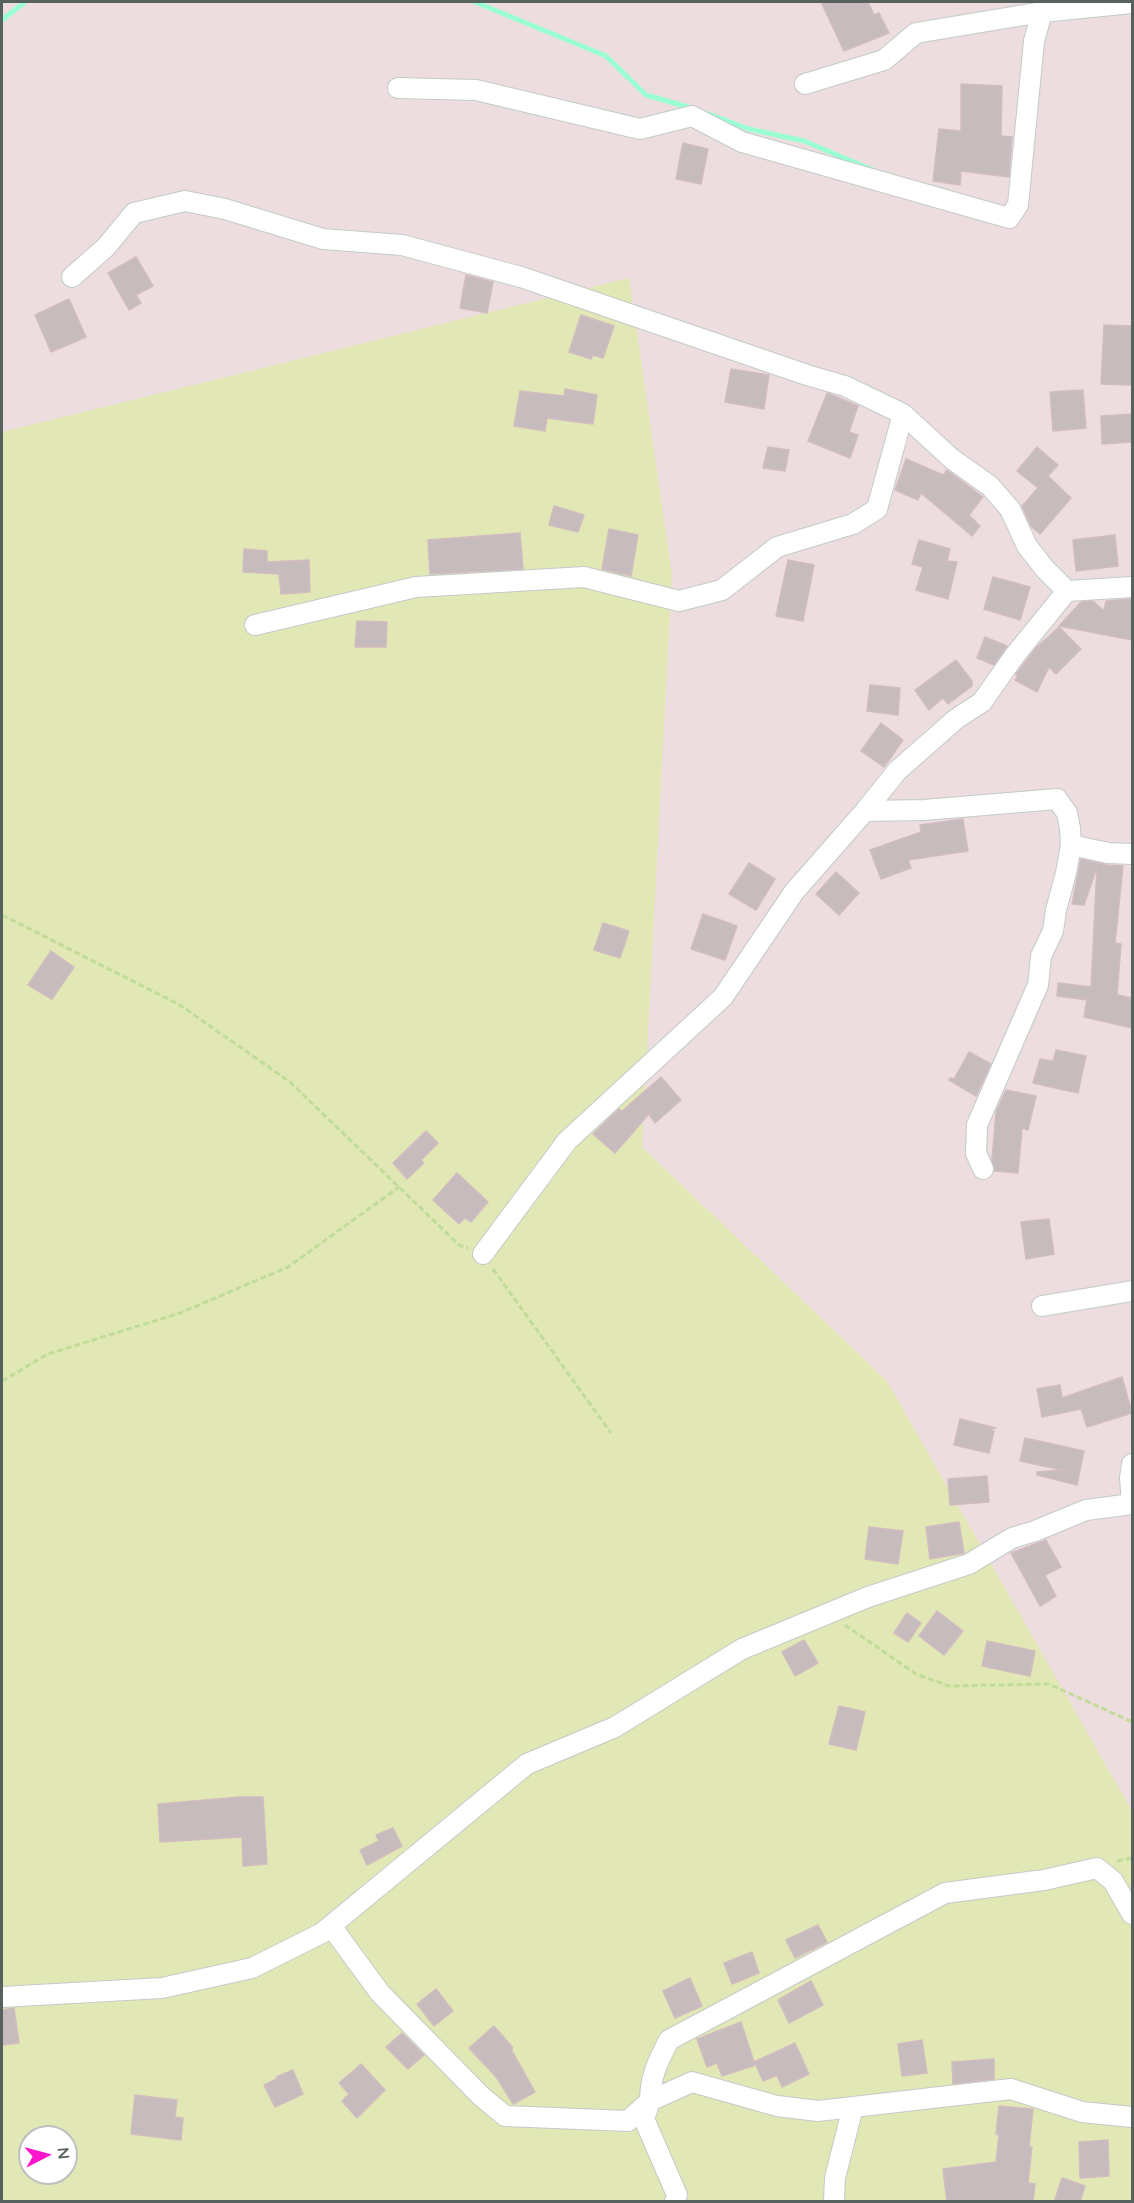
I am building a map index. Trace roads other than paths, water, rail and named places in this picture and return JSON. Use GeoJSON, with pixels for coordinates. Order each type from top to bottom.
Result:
{"type":"FeatureCollection","features":[{"type":"Feature","properties":{"kind":"street"},"geometry":{"type":"LineString","coordinates":[[805,84],[884,60],[916,33],[1073,5],[1132,3]]}},
{"type":"Feature","properties":{"kind":"street"},"geometry":{"type":"LineString","coordinates":[[398,88],[476,90],[640,129],[692,116],[742,142],[1009,218],[1018,205],[1035,41],[1042,12]]}},
{"type":"Feature","properties":{"kind":"street"},"geometry":{"type":"LineString","coordinates":[[72,277],[106,247],[134,213],[185,201],[225,209],[323,238],[402,245],[521,277],[845,386],[903,414],[952,459],[990,486],[1010,509],[1027,546],[1067,591]]}},
{"type":"Feature","properties":{"kind":"street"},"geometry":{"type":"LineString","coordinates":[[255,625],[416,587],[584,577],[679,601],[722,590],[777,547],[853,524],[877,509],[903,414]]}},
{"type":"Feature","properties":{"kind":"street"},"geometry":{"type":"LineString","coordinates":[[483,1254],[567,1141],[723,997],[794,892],[865,812],[897,771],[956,719],[982,702],[1015,655],[1067,591],[1132,587]]}},
{"type":"Feature","properties":{"kind":"street"},"geometry":{"type":"LineString","coordinates":[[865,812],[924,810],[1057,799],[1067,813],[1071,845],[1053,931],[1041,956],[1038,986],[977,1125],[976,1153],[983,1169]]}},
{"type":"Feature","properties":{"kind":"street"},"geometry":{"type":"LineString","coordinates":[[1071,845],[1107,853],[1132,854]]}},
{"type":"Feature","properties":{"kind":"street"},"geometry":{"type":"LineString","coordinates":[[1042,1306],[1132,1291]]}},
{"type":"Feature","properties":{"kind":"street"},"geometry":{"type":"LineString","coordinates":[[2,1997],[162,1988],[252,1968],[322,1933],[527,1764],[615,1727],[742,1649],[868,1597],[969,1564],[1012,1538],[1086,1510],[1132,1503],[1130,1478],[1132,1464]]}},
{"type":"Feature","properties":{"kind":"street"},"geometry":{"type":"LineString","coordinates":[[675,2202],[677,2194],[644,2119],[650,2100],[650,2085],[656,2063],[669,2040],[945,1893],[1044,1880],[1097,1868],[1113,1881],[1132,1914]]}},
{"type":"Feature","properties":{"kind":"street"},"geometry":{"type":"LineString","coordinates":[[331,1926],[380,1993],[481,2096],[505,2116],[628,2121],[650,2100],[692,2082],[777,2106],[818,2111],[1011,2089],[1082,2112],[1132,2117]]}},
{"type":"Feature","properties":{"kind":"street"},"geometry":{"type":"LineString","coordinates":[[834,2202],[835,2178],[853,2107]]}},
{"type":"Feature","properties":{"kind":"waterway"},"geometry":{"type":"LineString","coordinates":[[2,20],[25,2]]}},
{"type":"Feature","properties":{"kind":"waterway"},"geometry":{"type":"LineString","coordinates":[[475,2],[606,56],[646,95],[695,109]]}},
{"type":"Feature","properties":{"kind":"waterway"},"geometry":{"type":"LineString","coordinates":[[706,113],[749,129],[804,141],[873,170]]}}]}
